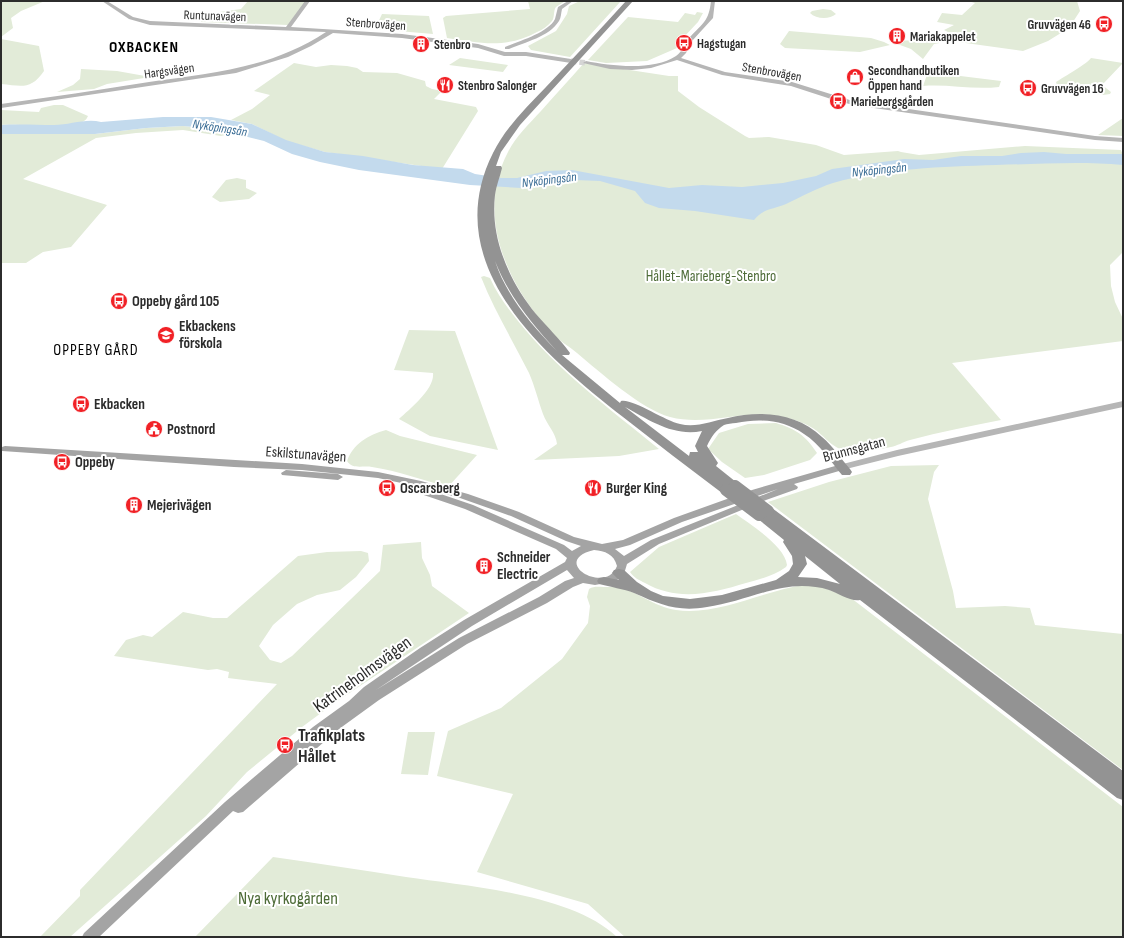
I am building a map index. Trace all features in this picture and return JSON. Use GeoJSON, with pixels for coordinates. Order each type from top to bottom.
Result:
{"type":"FeatureCollection","features":[{"type":"Feature","properties":{"kind":"highway"},"geometry":{"type":"LineString","coordinates":[[630,1],[512,129],[495,154],[493,171],[480,213],[481,226],[489,258],[504,290],[523,320],[545,345],[572,371],[1123,779]]}},
{"type":"Feature","properties":{"kind":"highway"},"geometry":{"type":"LineString","coordinates":[[493,171],[525,124],[637,1]]}},
{"type":"Feature","properties":{"kind":"highway"},"geometry":{"type":"LineString","coordinates":[[487,194],[498,258],[512,287],[523,304],[546,333],[572,360],[626,404],[723,477]]}},
{"type":"Feature","properties":{"kind":"highway"},"geometry":{"type":"LineString","coordinates":[[626,404],[666,424],[677,427],[695,429],[740,418],[758,417],[782,420],[796,424],[818,438],[844,470]]}},
{"type":"Feature","properties":{"kind":"highway"},"geometry":{"type":"LineString","coordinates":[[721,423],[706,434],[700,446],[730,488]]}},
{"type":"Feature","properties":{"kind":"highway"},"geometry":{"type":"LineString","coordinates":[[763,513],[784,534],[1123,794]]}},
{"type":"Feature","properties":{"kind":"highway"},"geometry":{"type":"LineString","coordinates":[[776,585],[794,574],[800,564],[796,550],[784,534]]}},
{"type":"Feature","properties":{"kind":"highway"},"geometry":{"type":"LineString","coordinates":[[620,568],[637,590]]}},
{"type":"Feature","properties":{"kind":"highway"},"geometry":{"type":"LineString","coordinates":[[604,581],[637,590],[656,599],[687,605],[717,602],[776,585],[806,582],[827,584],[877,605]]}},
{"type":"Feature","properties":{"kind":"main road","name":"Eskilstunavägen"},"geometry":{"type":"LineString","coordinates":[[2,451],[302,467],[378,475],[464,496],[515,514],[570,539],[597,548]]}},
{"type":"Feature","properties":{"kind":"main road","name":"Eskilstunavägen"},"geometry":{"type":"LineString","coordinates":[[2,451],[12,456],[355,478],[387,483],[417,489],[469,507],[560,547],[571,561]]}},
{"type":"Feature","properties":{"kind":"main road","name":"Brunnsgatan"},"geometry":{"type":"LineString","coordinates":[[597,548],[626,543],[678,520],[756,492],[844,470]]}},
{"type":"Feature","properties":{"kind":"main road","name":"Brunnsgatan"},"geometry":{"type":"LineString","coordinates":[[620,568],[655,542],[762,498],[844,470]]}},
{"type":"Feature","properties":{"kind":"main road"},"geometry":{"type":"LineString","coordinates":[[597,548],[616,554],[620,568],[614,577],[604,581],[593,582],[583,579],[573,573],[571,561],[581,550],[597,548]]}},
{"type":"Feature","properties":{"kind":"main road","name":"Katrineholmsvägen"},"geometry":{"type":"LineString","coordinates":[[89,937],[230,806],[317,730],[353,704],[368,690],[424,651],[468,623],[571,561]]}},
{"type":"Feature","properties":{"kind":"main road","name":"Katrineholmsvägen"},"geometry":{"type":"LineString","coordinates":[[97,937],[186,853],[346,717],[463,641],[543,600],[569,584],[583,579]]}},
{"type":"Feature","properties":{"kind":"street","name":"Runtunavägen"},"geometry":{"type":"LineString","coordinates":[[104,1],[131,18],[150,23],[332,31]]}},
{"type":"Feature","properties":{"kind":"street"},"geometry":{"type":"LineString","coordinates":[[288,28],[308,1]]}},
{"type":"Feature","properties":{"kind":"street"},"geometry":{"type":"LineString","coordinates":[[503,49],[539,35],[550,28],[557,20],[560,8],[571,1]]}},
{"type":"Feature","properties":{"kind":"street"},"geometry":{"type":"LineString","coordinates":[[586,63],[610,67],[640,67],[660,64],[677,58],[710,18],[713,1]]}},
{"type":"Feature","properties":{"kind":"street","name":"Stenbrovägen"},"geometry":{"type":"LineString","coordinates":[[332,31],[417,37],[516,51],[571,61]]}},
{"type":"Feature","properties":{"kind":"street","name":"Hargsvägen"},"geometry":{"type":"LineString","coordinates":[[1,106],[236,71],[270,63],[290,56],[332,31]]}},
{"type":"Feature","properties":{"kind":"street"},"geometry":{"type":"LineString","coordinates":[[516,51],[522,42]]}},
{"type":"Feature","properties":{"kind":"street","name":"Stenbrovägen"},"geometry":{"type":"LineString","coordinates":[[503,49],[504,54],[516,51]]}},
{"type":"Feature","properties":{"kind":"street","name":"Stenbrovägen"},"geometry":{"type":"LineString","coordinates":[[677,58],[724,74],[796,85],[833,98],[853,103],[1095,138],[1123,140]]}},
{"type":"Feature","properties":{"kind":"street","name":"Brunnsgatan"},"geometry":{"type":"LineString","coordinates":[[844,470],[897,453],[1122,407]]}},
{"type":"Feature","properties":{"kind":"green space"},"geometry":{"type":"Polygon","coordinates":[[[1,1],[45,1],[21,11],[11,18],[13,28],[1,37],[1,1]]]}},
{"type":"Feature","properties":{"kind":"green space"},"geometry":{"type":"Polygon","coordinates":[[[248,1],[302,1],[305,3],[288,25],[201,22],[205,14],[241,9],[248,1]]]}},
{"type":"Feature","properties":{"kind":"green space"},"geometry":{"type":"Polygon","coordinates":[[[528,1],[565,1],[556,7],[553,19],[549,25],[526,37],[514,41],[504,43],[482,43],[447,38],[443,18],[446,16],[530,9],[528,1]]]}},
{"type":"Feature","properties":{"kind":"green space"},"geometry":{"type":"Polygon","coordinates":[[[580,1],[621,1],[570,57],[531,50],[528,46],[556,31],[567,14],[569,6],[580,1]]]}},
{"type":"Feature","properties":{"kind":"green space"},"geometry":{"type":"Polygon","coordinates":[[[968,1],[1077,1],[1080,11],[1069,28],[1048,41],[1023,51],[951,41],[934,44],[923,59],[911,49],[889,41],[925,40],[954,35],[944,30],[954,25],[937,22],[942,13],[962,15],[975,3],[968,1]]]}},
{"type":"Feature","properties":{"kind":"green space"},"geometry":{"type":"Polygon","coordinates":[[[823,9],[831,10],[836,14],[823,18],[816,17],[810,13],[812,11],[823,9]]]}},
{"type":"Feature","properties":{"kind":"green space"},"geometry":{"type":"Polygon","coordinates":[[[697,12],[703,13],[698,22],[683,38],[677,48],[647,61],[606,63],[588,60],[628,17],[678,22],[685,13],[695,15],[697,12]]]}},
{"type":"Feature","properties":{"kind":"green space"},"geometry":{"type":"Polygon","coordinates":[[[382,14],[429,16],[433,34],[375,29],[382,14]]]}},
{"type":"Feature","properties":{"kind":"green space"},"geometry":{"type":"Polygon","coordinates":[[[789,31],[871,38],[890,45],[860,52],[785,48],[780,44],[789,31]]]}},
{"type":"Feature","properties":{"kind":"green space"},"geometry":{"type":"Polygon","coordinates":[[[1,39],[39,46],[44,71],[35,81],[30,84],[20,86],[1,84],[1,39]]]}},
{"type":"Feature","properties":{"kind":"green space"},"geometry":{"type":"Polygon","coordinates":[[[460,58],[508,65],[503,72],[449,65],[460,58]]]}},
{"type":"Feature","properties":{"kind":"green space"},"geometry":{"type":"Polygon","coordinates":[[[1091,58],[1123,63],[1102,85],[1111,92],[1110,94],[1103,95],[1073,92],[1073,90],[1057,85],[1056,82],[1091,58]]]}},
{"type":"Feature","properties":{"kind":"green space"},"geometry":{"type":"Polygon","coordinates":[[[294,63],[316,67],[331,65],[347,66],[357,68],[363,72],[397,73],[425,81],[426,86],[442,91],[434,99],[476,107],[478,111],[442,169],[325,152],[286,141],[252,124],[231,120],[252,109],[270,95],[254,91],[294,63]]]}},
{"type":"Feature","properties":{"kind":"green space","name":"Hållet-Marieberg-Stenbro"},"geometry":{"type":"Polygon","coordinates":[[[584,63],[669,76],[678,76],[678,91],[699,107],[749,138],[769,137],[816,145],[844,155],[898,151],[919,155],[1025,146],[1121,150],[1123,155],[1123,252],[1110,265],[1111,286],[1115,302],[1123,319],[1123,341],[952,363],[1001,420],[933,434],[881,449],[850,451],[840,449],[835,447],[809,426],[796,420],[783,417],[755,415],[684,420],[659,413],[634,399],[552,333],[536,314],[522,293],[510,271],[501,248],[496,224],[495,200],[499,176],[508,152],[523,130],[584,63]]]}},
{"type":"Feature","properties":{"kind":"green space"},"geometry":{"type":"Polygon","coordinates":[[[81,69],[117,71],[145,76],[144,78],[107,84],[94,89],[57,92],[73,85],[80,79],[81,69]]]}},
{"type":"Feature","properties":{"kind":"green space"},"geometry":{"type":"Polygon","coordinates":[[[928,72],[1001,81],[999,87],[989,88],[923,86],[928,72]]]}},
{"type":"Feature","properties":{"kind":"green space"},"geometry":{"type":"Polygon","coordinates":[[[54,105],[63,105],[88,116],[84,121],[69,125],[1,125],[1,110],[39,112],[41,108],[54,105]]]}},
{"type":"Feature","properties":{"kind":"green space"},"geometry":{"type":"Polygon","coordinates":[[[1123,118],[1123,136],[1098,135],[1123,118]]]}},
{"type":"Feature","properties":{"kind":"green space"},"geometry":{"type":"Polygon","coordinates":[[[183,126],[215,129],[234,133],[221,136],[183,130],[136,133],[96,138],[23,179],[107,205],[71,247],[43,252],[26,263],[1,263],[1,134],[95,134],[146,128],[183,126]]]}},
{"type":"Feature","properties":{"kind":"green space"},"geometry":{"type":"Polygon","coordinates":[[[237,178],[246,180],[246,188],[257,193],[249,199],[220,202],[212,197],[226,180],[237,178]]]}},
{"type":"Feature","properties":{"kind":"green space"},"geometry":{"type":"Polygon","coordinates":[[[484,276],[490,278],[499,295],[518,321],[567,373],[659,449],[619,456],[534,460],[557,444],[556,440],[543,414],[529,373],[486,289],[481,277],[484,276]]]}},
{"type":"Feature","properties":{"kind":"green space"},"geometry":{"type":"Polygon","coordinates":[[[409,330],[455,331],[498,450],[430,436],[399,419],[421,398],[430,386],[433,379],[433,373],[394,370],[409,330]]]}},
{"type":"Feature","properties":{"kind":"green space"},"geometry":{"type":"Polygon","coordinates":[[[776,423],[795,430],[804,437],[817,453],[810,460],[764,475],[745,478],[722,462],[708,449],[719,433],[748,424],[776,423]]]}},
{"type":"Feature","properties":{"kind":"green space"},"geometry":{"type":"Polygon","coordinates":[[[386,430],[400,436],[477,455],[448,487],[391,471],[349,464],[347,461],[357,445],[367,438],[386,430]]]}},
{"type":"Feature","properties":{"kind":"green space"},"geometry":{"type":"Polygon","coordinates":[[[939,465],[934,472],[928,499],[953,591],[956,608],[1005,606],[1030,608],[1035,625],[1123,634],[1123,770],[768,502],[829,482],[891,466],[939,465]]]}},
{"type":"Feature","properties":{"kind":"green space"},"geometry":{"type":"Polygon","coordinates":[[[736,514],[774,543],[785,558],[787,565],[786,567],[777,573],[762,579],[721,590],[696,594],[683,594],[657,589],[637,579],[630,572],[659,547],[736,514]]]}},
{"type":"Feature","properties":{"kind":"green space"},"geometry":{"type":"Polygon","coordinates":[[[421,542],[422,558],[430,575],[432,586],[469,613],[336,702],[302,727],[247,772],[206,816],[70,937],[40,937],[80,896],[80,890],[277,684],[228,678],[229,672],[217,669],[208,670],[114,656],[126,640],[143,635],[152,637],[183,612],[213,618],[227,618],[298,556],[327,552],[361,551],[368,553],[369,561],[356,577],[340,590],[317,595],[297,604],[273,625],[259,646],[270,660],[281,663],[292,656],[380,571],[383,545],[421,542]]]}},
{"type":"Feature","properties":{"kind":"green space"},"geometry":{"type":"Polygon","coordinates":[[[804,585],[819,586],[851,598],[1123,807],[1123,937],[625,937],[588,904],[477,872],[513,794],[437,776],[448,731],[501,708],[562,659],[588,623],[590,606],[587,597],[589,589],[593,587],[616,587],[631,591],[660,606],[676,610],[692,611],[724,606],[772,592],[804,585]]]}},
{"type":"Feature","properties":{"kind":"green space"},"geometry":{"type":"Polygon","coordinates":[[[408,732],[435,732],[428,775],[401,774],[408,732]]]}},
{"type":"Feature","properties":{"kind":"green space","name":"Nya kyrkogården"},"geometry":{"type":"Polygon","coordinates":[[[273,857],[517,894],[546,901],[573,911],[597,922],[617,937],[195,937],[273,857]]]}},
{"type":"Feature","properties":{"kind":"water","name":"Nyköpingsån"},"geometry":{"type":"Polygon","coordinates":[[[163,117],[211,117],[252,124],[286,140],[325,152],[363,156],[413,165],[463,169],[475,174],[501,178],[517,178],[546,171],[572,170],[669,188],[702,185],[742,187],[783,183],[816,176],[832,169],[904,159],[933,160],[961,156],[1002,156],[1044,152],[1066,154],[1123,154],[1123,165],[1075,163],[975,166],[893,171],[853,178],[827,185],[786,204],[764,211],[754,220],[695,211],[659,208],[645,203],[635,191],[600,181],[575,180],[551,182],[521,188],[470,185],[359,170],[320,162],[292,154],[264,141],[215,129],[183,126],[146,128],[95,134],[1,134],[1,125],[60,125],[84,121],[101,122],[163,117]]]}},
{"type":"Feature","properties":{"kind":"tunnel"},"geometry":{"type":"LineString","coordinates":[[571,61],[586,63]]}},
{"type":"Feature","properties":{"kind":"place","name":"Gruvvägen 46"},"geometry":{"type":"Point","coordinates":[1104,24]}},
{"type":"Feature","properties":{"kind":"place","name":"Mariakappelet"},"geometry":{"type":"Point","coordinates":[897,36]}},
{"type":"Feature","properties":{"kind":"place","name":"Hagstugan"},"geometry":{"type":"Point","coordinates":[684,43]}},
{"type":"Feature","properties":{"kind":"place","name":"Stenbro"},"geometry":{"type":"Point","coordinates":[421,44]}},
{"type":"Feature","properties":{"kind":"place","name":"Secondhandbutiken Öppen hand"},"geometry":{"type":"Point","coordinates":[855,77]}},
{"type":"Feature","properties":{"kind":"place","name":"Stenbro Salonger"},"geometry":{"type":"Point","coordinates":[445,85]}},
{"type":"Feature","properties":{"kind":"place","name":"Gruvvägen 16"},"geometry":{"type":"Point","coordinates":[1028,88]}},
{"type":"Feature","properties":{"kind":"place","name":"Mariebergsgården"},"geometry":{"type":"Point","coordinates":[838,101]}},
{"type":"Feature","properties":{"kind":"place","name":"Oppeby gård 105"},"geometry":{"type":"Point","coordinates":[119,301]}},
{"type":"Feature","properties":{"kind":"place","name":"Ekbackens förskola"},"geometry":{"type":"Point","coordinates":[166,335]}},
{"type":"Feature","properties":{"kind":"place","name":"Ekbacken"},"geometry":{"type":"Point","coordinates":[81,404]}},
{"type":"Feature","properties":{"kind":"place","name":"Postnord"},"geometry":{"type":"Point","coordinates":[154,429]}},
{"type":"Feature","properties":{"kind":"place","name":"Oppeby"},"geometry":{"type":"Point","coordinates":[62,462]}},
{"type":"Feature","properties":{"kind":"place","name":"Oscarsberg"},"geometry":{"type":"Point","coordinates":[387,488]}},
{"type":"Feature","properties":{"kind":"place","name":"Burger King"},"geometry":{"type":"Point","coordinates":[593,488]}},
{"type":"Feature","properties":{"kind":"place","name":"Mejerivägen"},"geometry":{"type":"Point","coordinates":[134,505]}},
{"type":"Feature","properties":{"kind":"place","name":"Schneider Electric"},"geometry":{"type":"Point","coordinates":[484,566]}},
{"type":"Feature","properties":{"kind":"place","name":"Trafikplats Hållet"},"geometry":{"type":"Point","coordinates":[285,745]}},
{"type":"Feature","properties":{"kind":"district","name":"OXBACKEN"},"geometry":{"type":"Point","coordinates":[144,46]}},
{"type":"Feature","properties":{"kind":"district","name":"OPPEBY GÅRD"},"geometry":{"type":"Point","coordinates":[96,349]}}]}
